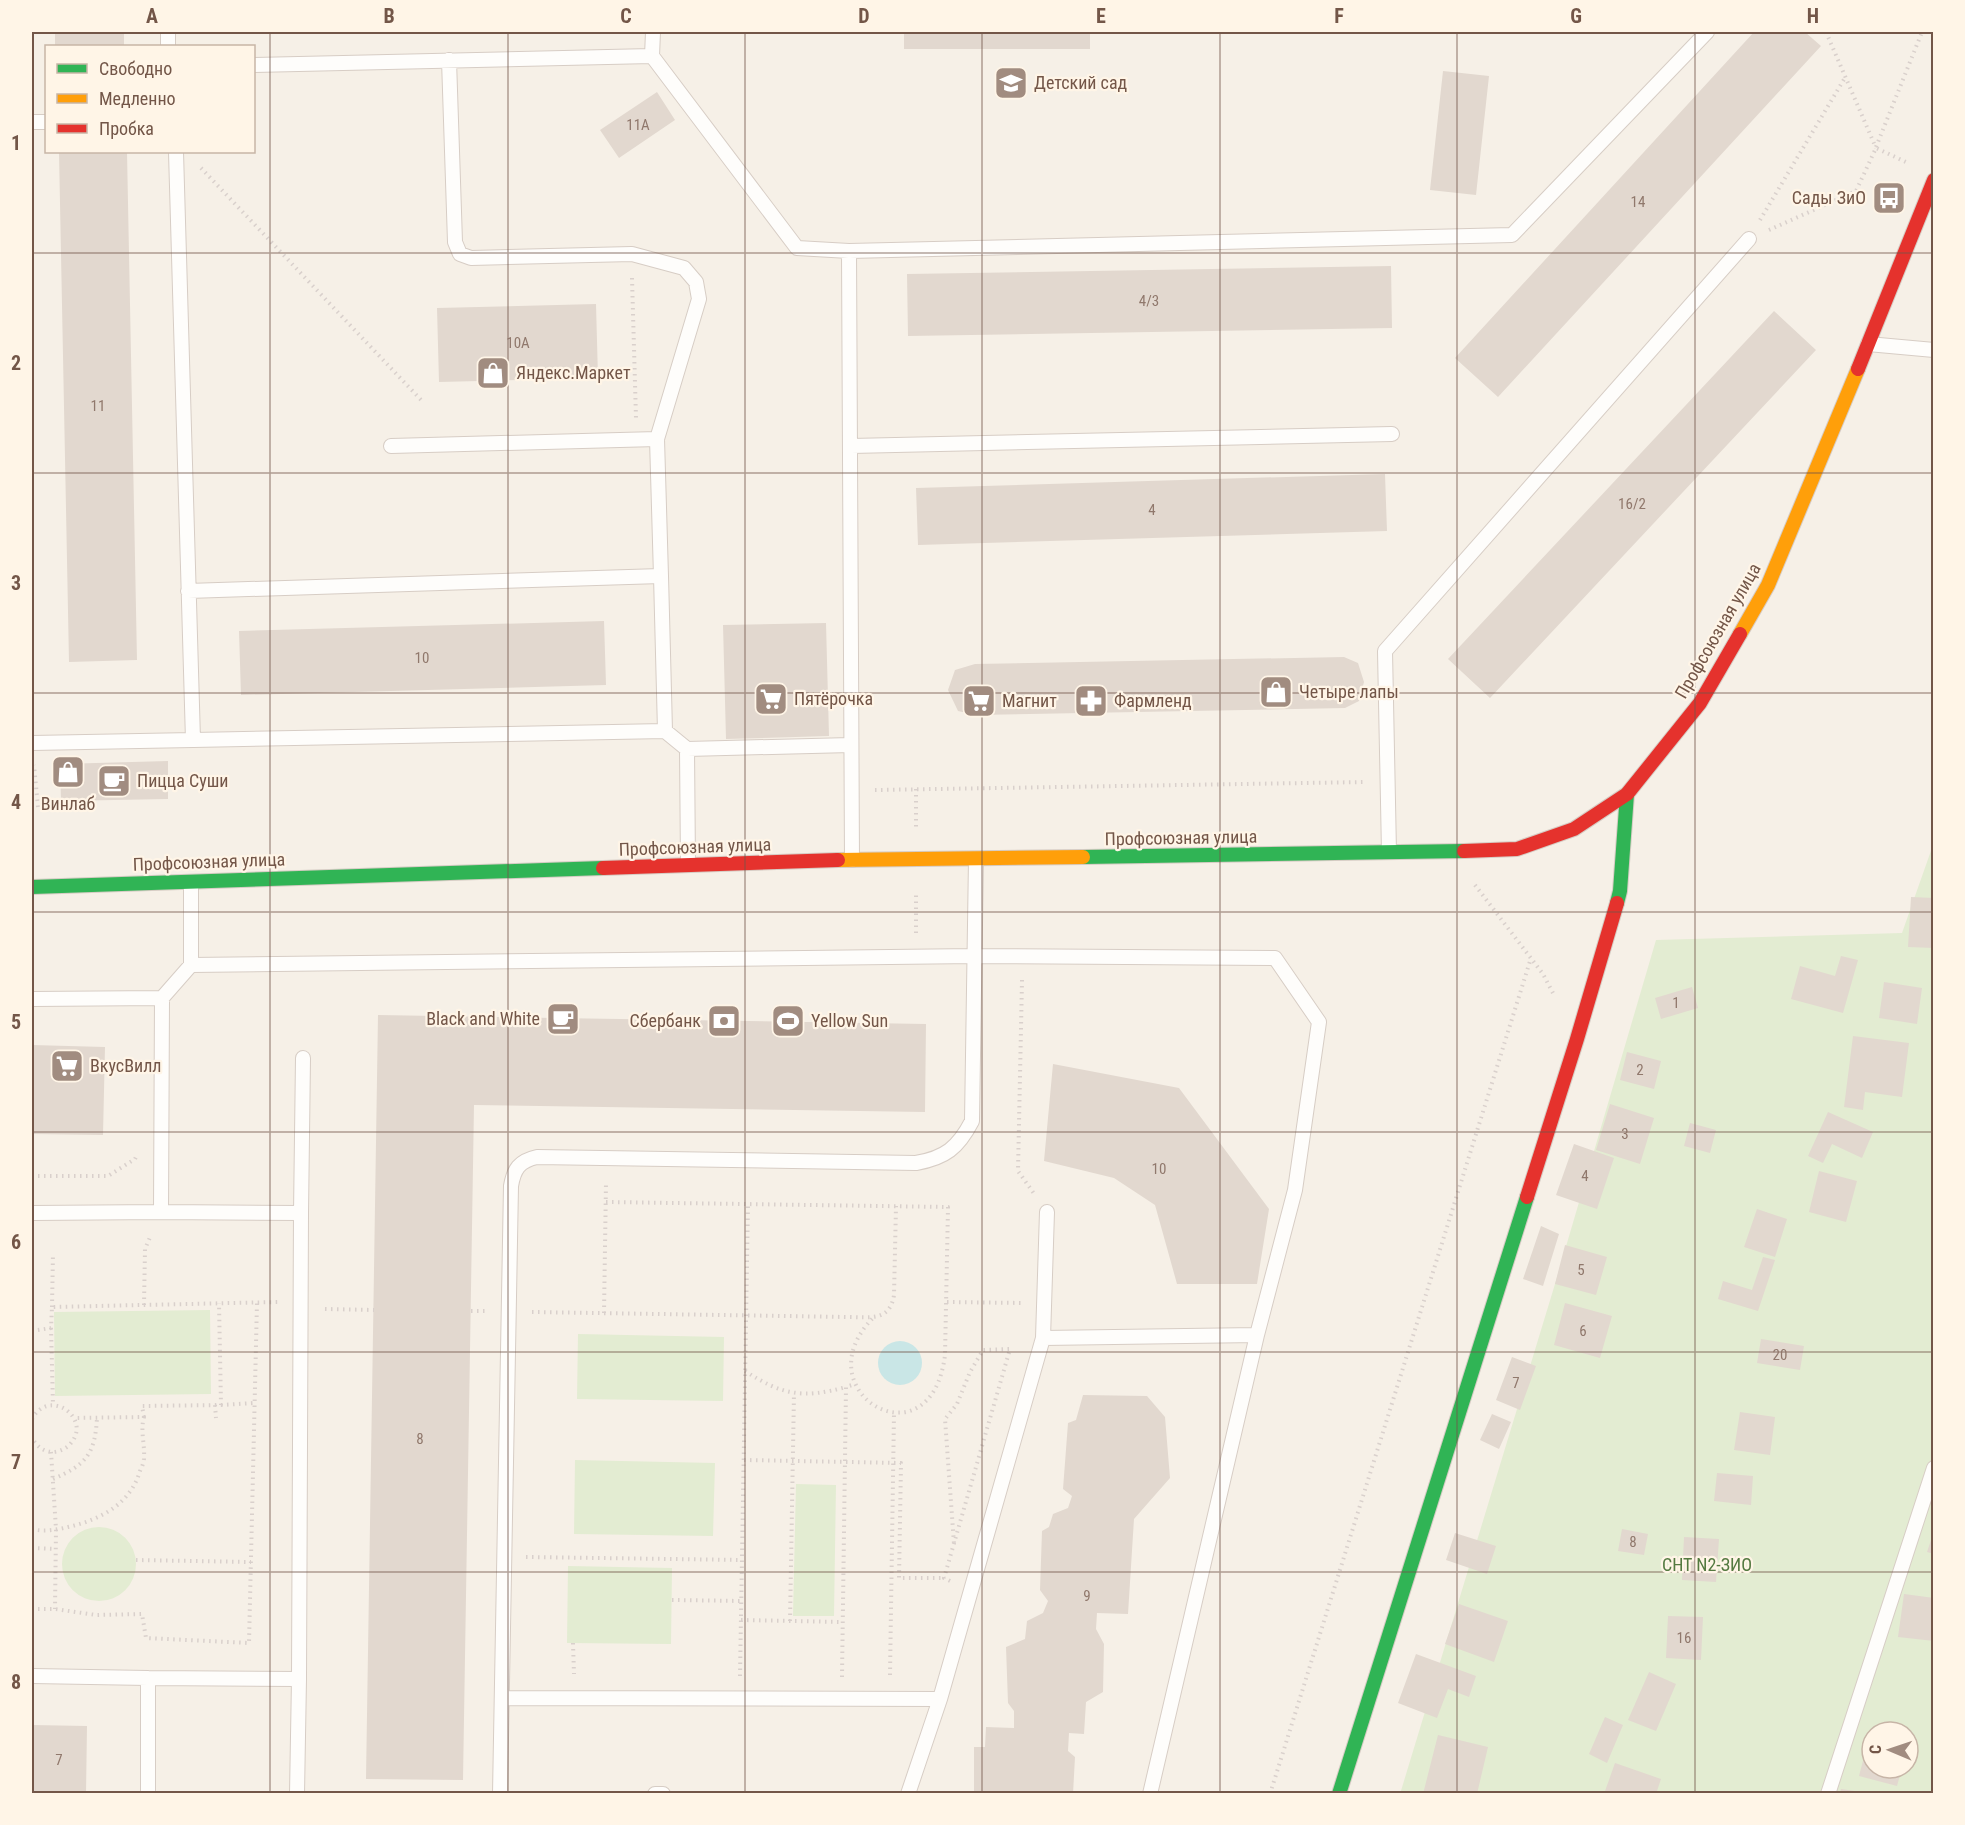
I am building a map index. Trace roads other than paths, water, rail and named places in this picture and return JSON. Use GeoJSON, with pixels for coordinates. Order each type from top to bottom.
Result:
{"type":"FeatureCollection","features":[{"type":"Feature","properties":{"kind":"main road","name":"Профсоюзная улица"},"geometry":{"type":"LineString","coordinates":[[32,886],[852,860],[1452,852],[1517,849],[1574,829],[1627,794],[1700,703],[1768,585],[1934,180]]}},
{"type":"Feature","properties":{"kind":"main road"},"geometry":{"type":"LineString","coordinates":[[1339,1794],[1577,1039],[1620,891],[1627,794]]}},
{"type":"Feature","properties":{"kind":"lane"},"geometry":{"type":"LineString","coordinates":[[653,32],[652,56],[797,248],[849,250],[1512,235],[1707,32]]}},
{"type":"Feature","properties":{"kind":"lane"},"geometry":{"type":"LineString","coordinates":[[255,65],[652,56]]}},
{"type":"Feature","properties":{"kind":"lane"},"geometry":{"type":"LineString","coordinates":[[449,60],[455,242],[460,254],[471,258],[632,255],[684,268],[696,282],[699,299],[657,439],[664,731]]}},
{"type":"Feature","properties":{"kind":"lane"},"geometry":{"type":"LineString","coordinates":[[176,153],[193,740]]}},
{"type":"Feature","properties":{"kind":"lane"},"geometry":{"type":"LineString","coordinates":[[1389,852],[1385,651],[1749,239]]}},
{"type":"Feature","properties":{"kind":"lane"},"geometry":{"type":"LineString","coordinates":[[849,250],[852,860]]}},
{"type":"Feature","properties":{"kind":"lane"},"geometry":{"type":"LineString","coordinates":[[1868,344],[1934,350]]}},
{"type":"Feature","properties":{"kind":"lane"},"geometry":{"type":"LineString","coordinates":[[851,446],[1392,434]]}},
{"type":"Feature","properties":{"kind":"lane"},"geometry":{"type":"LineString","coordinates":[[391,446],[657,439]]}},
{"type":"Feature","properties":{"kind":"lane"},"geometry":{"type":"LineString","coordinates":[[188,591],[661,576]]}},
{"type":"Feature","properties":{"kind":"lane"},"geometry":{"type":"LineString","coordinates":[[32,743],[664,731],[687,749],[851,745]]}},
{"type":"Feature","properties":{"kind":"lane"},"geometry":{"type":"LineString","coordinates":[[687,749],[688,865]]}},
{"type":"Feature","properties":{"kind":"lane"},"geometry":{"type":"LineString","coordinates":[[500,1794],[508,1311],[513,1173],[526,1159],[537,1157],[916,1163],[942,1156],[963,1138],[972,1121],[976,859]]}},
{"type":"Feature","properties":{"kind":"lane"},"geometry":{"type":"LineString","coordinates":[[161,1212],[162,998],[191,965],[191,880]]}},
{"type":"Feature","properties":{"kind":"lane"},"geometry":{"type":"LineString","coordinates":[[191,965],[975,956],[1275,958],[1319,1022],[1295,1190],[1257,1335],[1150,1794]]}},
{"type":"Feature","properties":{"kind":"lane"},"geometry":{"type":"LineString","coordinates":[[32,999],[162,998]]}},
{"type":"Feature","properties":{"kind":"lane"},"geometry":{"type":"LineString","coordinates":[[297,1794],[303,1058]]}},
{"type":"Feature","properties":{"kind":"lane"},"geometry":{"type":"LineString","coordinates":[[908,1794],[940,1699],[1043,1338],[1047,1212]]}},
{"type":"Feature","properties":{"kind":"lane"},"geometry":{"type":"LineString","coordinates":[[32,1214],[301,1213]]}},
{"type":"Feature","properties":{"kind":"lane"},"geometry":{"type":"LineString","coordinates":[[1043,1338],[1257,1335]]}},
{"type":"Feature","properties":{"kind":"lane"},"geometry":{"type":"LineString","coordinates":[[1828,1794],[1934,1468]]}},
{"type":"Feature","properties":{"kind":"lane"},"geometry":{"type":"LineString","coordinates":[[32,1676],[299,1680]]}},
{"type":"Feature","properties":{"kind":"lane"},"geometry":{"type":"LineString","coordinates":[[148,1678],[148,1794]]}},
{"type":"Feature","properties":{"kind":"lane"},"geometry":{"type":"LineString","coordinates":[[502,1698],[940,1699]]}},
{"type":"Feature","properties":{"kind":"lane"},"geometry":{"type":"LineString","coordinates":[[654,1794],[663,1794]]}},
{"type":"Feature","properties":{"kind":"water"},"geometry":{"type":"Polygon","coordinates":[[[900,1341],[916,1347],[922,1363],[916,1379],[900,1385],[884,1379],[878,1363],[884,1347],[900,1341]]]}},
{"type":"Feature","properties":{"kind":"place","name":"Детский сад"},"geometry":{"type":"Point","coordinates":[1011,83]}},
{"type":"Feature","properties":{"kind":"place","name":"Сады ЗиО"},"geometry":{"type":"Point","coordinates":[1889,198]}},
{"type":"Feature","properties":{"kind":"place","name":"Яндекс.Маркет"},"geometry":{"type":"Point","coordinates":[493,373]}},
{"type":"Feature","properties":{"kind":"place","name":"Четыре лапы"},"geometry":{"type":"Point","coordinates":[1276,692]}},
{"type":"Feature","properties":{"kind":"place","name":"Пятёрочка"},"geometry":{"type":"Point","coordinates":[771,699]}},
{"type":"Feature","properties":{"kind":"place","name":"Магнит"},"geometry":{"type":"Point","coordinates":[979,701]}},
{"type":"Feature","properties":{"kind":"place","name":"Фармленд"},"geometry":{"type":"Point","coordinates":[1091,701]}},
{"type":"Feature","properties":{"kind":"place","name":"Винлаб"},"geometry":{"type":"Point","coordinates":[68,772]}},
{"type":"Feature","properties":{"kind":"place","name":"Пицца Суши"},"geometry":{"type":"Point","coordinates":[114,781]}},
{"type":"Feature","properties":{"kind":"place","name":"Black and White"},"geometry":{"type":"Point","coordinates":[563,1019]}},
{"type":"Feature","properties":{"kind":"place","name":"Сбербанк"},"geometry":{"type":"Point","coordinates":[724,1021]}},
{"type":"Feature","properties":{"kind":"place","name":"Yellow Sun"},"geometry":{"type":"Point","coordinates":[788,1021]}},
{"type":"Feature","properties":{"kind":"place","name":"ВкусВилл"},"geometry":{"type":"Point","coordinates":[67,1066]}},
{"type":"Feature","properties":{"kind":"park label","name":"СНТ N2-ЗИО"},"geometry":{"type":"Point","coordinates":[1707,1565]}}]}
